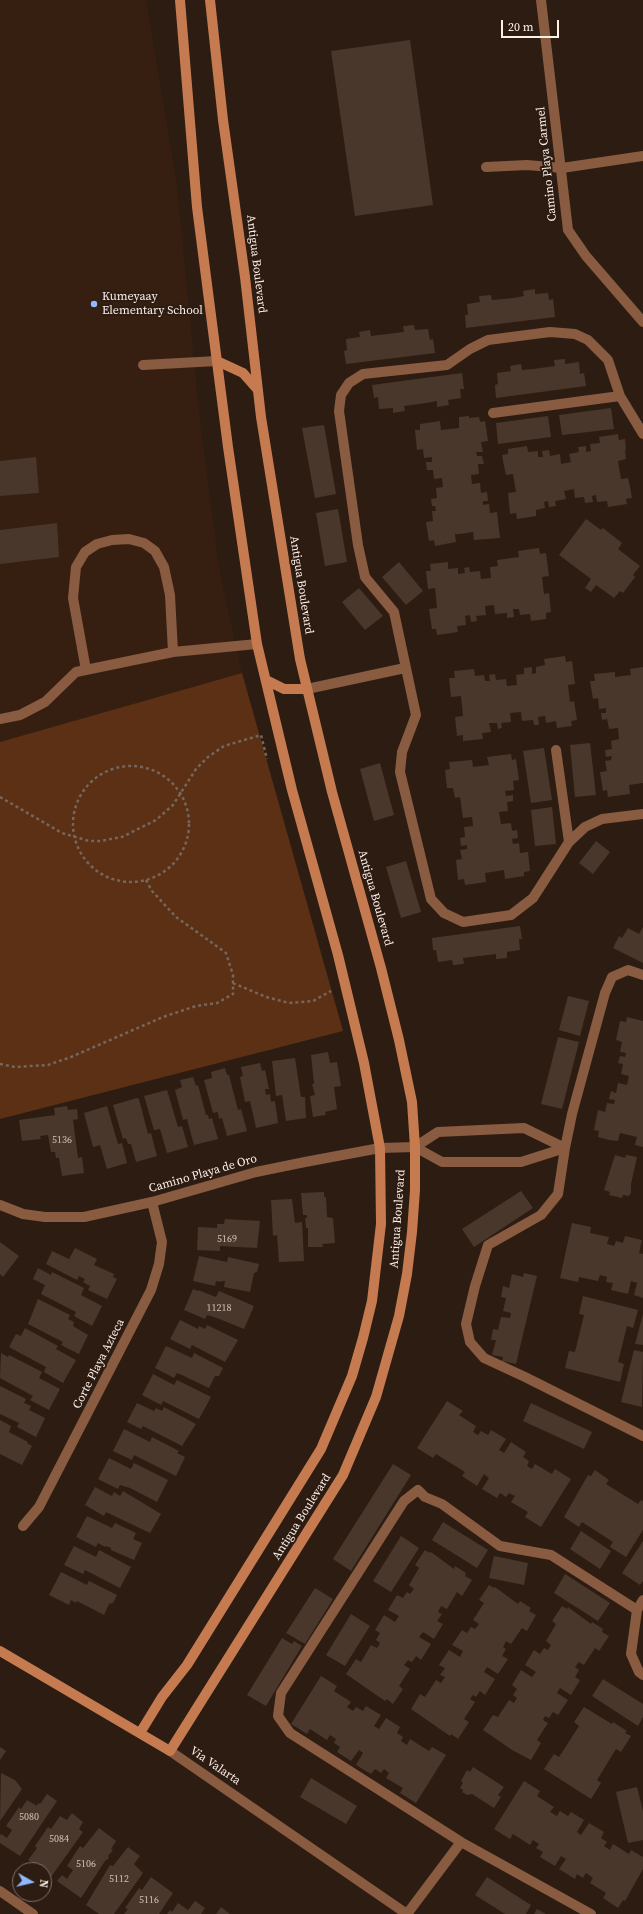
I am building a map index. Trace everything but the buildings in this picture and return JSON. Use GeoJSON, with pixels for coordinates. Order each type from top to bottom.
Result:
{"type":"FeatureCollection","features":[{"type":"Feature","properties":{"kind":"main road","name":"Antigua Boulevard"},"geometry":{"type":"LineString","coordinates":[[140,1733],[162,1697],[187,1665],[321,1449],[352,1376],[363,1338],[372,1301],[381,1224],[380,1148],[366,1070],[338,956],[292,790],[257,644],[197,207],[180,0]]}},
{"type":"Feature","properties":{"kind":"main road","name":"Antigua Boulevard"},"geometry":{"type":"LineString","coordinates":[[170,1751],[343,1475],[361,1436],[389,1357],[407,1274],[412,1232],[415,1148],[412,1102],[399,1040],[381,968],[332,792],[300,659],[258,390],[235,200],[223,120],[210,0]]}},
{"type":"Feature","properties":{"kind":"main road"},"geometry":{"type":"LineString","coordinates":[[217,361],[243,373],[258,390]]}},
{"type":"Feature","properties":{"kind":"main road"},"geometry":{"type":"LineString","coordinates":[[266,680],[284,688],[307,689]]}},
{"type":"Feature","properties":{"kind":"main road","name":"Via Valarta"},"geometry":{"type":"LineString","coordinates":[[0,1651],[170,1751]]}},
{"type":"Feature","properties":{"kind":"street","name":"Camino Playa Carmel"},"geometry":{"type":"LineString","coordinates":[[541,0],[562,168],[568,230],[586,256],[643,322]]}},
{"type":"Feature","properties":{"kind":"street"},"geometry":{"type":"LineString","coordinates":[[486,167],[526,165],[562,168],[643,156]]}},
{"type":"Feature","properties":{"kind":"street"},"geometry":{"type":"LineString","coordinates":[[643,434],[620,396],[608,360],[588,340],[575,334],[550,332],[488,340],[470,349],[447,365],[363,374],[349,383],[341,395],[338,411],[358,545],[365,577],[394,612],[416,715],[402,752],[400,772],[431,899],[444,913],[463,922],[511,915],[533,898],[569,842],[585,827],[602,819],[643,814]]}},
{"type":"Feature","properties":{"kind":"street"},"geometry":{"type":"LineString","coordinates":[[143,365],[217,361]]}},
{"type":"Feature","properties":{"kind":"street"},"geometry":{"type":"LineString","coordinates":[[493,413],[620,396]]}},
{"type":"Feature","properties":{"kind":"street"},"geometry":{"type":"LineString","coordinates":[[86,670],[73,598],[76,568],[85,552],[97,544],[112,540],[129,539],[144,543],[155,551],[164,567],[170,595],[173,652]]}},
{"type":"Feature","properties":{"kind":"street"},"geometry":{"type":"LineString","coordinates":[[0,719],[20,715],[45,702],[76,672],[173,652],[257,644]]}},
{"type":"Feature","properties":{"kind":"street"},"geometry":{"type":"LineString","coordinates":[[307,689],[405,668]]}},
{"type":"Feature","properties":{"kind":"street"},"geometry":{"type":"LineString","coordinates":[[556,750],[569,842]]}},
{"type":"Feature","properties":{"kind":"street"},"geometry":{"type":"LineString","coordinates":[[643,975],[628,970],[612,977],[605,993],[565,1148],[558,1194],[541,1215],[488,1246],[475,1286],[466,1324],[470,1342],[484,1358],[525,1376],[643,1436]]}},
{"type":"Feature","properties":{"kind":"street"},"geometry":{"type":"LineString","coordinates":[[524,1128],[565,1148],[521,1162],[442,1162],[415,1148],[438,1132],[524,1128]]}},
{"type":"Feature","properties":{"kind":"street","name":"Camino Playa de Oro"},"geometry":{"type":"LineString","coordinates":[[0,1205],[23,1214],[45,1217],[84,1217],[152,1202],[256,1172],[380,1148],[415,1148]]}},
{"type":"Feature","properties":{"kind":"street","name":"Corte Playa Azteca"},"geometry":{"type":"LineString","coordinates":[[23,1526],[39,1507],[151,1290],[159,1264],[162,1242],[152,1202]]}},
{"type":"Feature","properties":{"kind":"street"},"geometry":{"type":"LineString","coordinates":[[591,1914],[461,1842],[290,1733],[278,1716],[281,1693],[404,1501],[418,1490],[425,1497],[442,1504],[500,1546],[550,1555],[637,1610]]}},
{"type":"Feature","properties":{"kind":"street"},"geometry":{"type":"LineString","coordinates":[[643,1600],[637,1610],[631,1654],[639,1672],[643,1675]]}},
{"type":"Feature","properties":{"kind":"street","name":"Via Valarta"},"geometry":{"type":"LineString","coordinates":[[170,1751],[407,1914]]}},
{"type":"Feature","properties":{"kind":"street"},"geometry":{"type":"LineString","coordinates":[[407,1914],[461,1842]]}},
{"type":"Feature","properties":{"kind":"street"},"geometry":{"type":"LineString","coordinates":[[0,1891],[33,1914]]}},
{"type":"Feature","properties":{"kind":"path"},"geometry":{"type":"LineString","coordinates":[[0,797],[62,833],[89,841],[122,837],[156,820],[173,805],[196,769],[208,757],[224,746],[261,735],[269,765]]}},
{"type":"Feature","properties":{"kind":"path"},"geometry":{"type":"LineString","coordinates":[[130,766],[150,769],[162,775],[173,783],[180,792],[188,811],[189,828],[185,846],[176,861],[162,873],[146,880],[130,882],[115,880],[100,873],[89,863],[80,850],[75,836],[74,822],[76,809],[81,796],[94,780],[110,770],[130,766]]}},
{"type":"Feature","properties":{"kind":"path"},"geometry":{"type":"LineString","coordinates":[[0,1064],[15,1067],[48,1064],[71,1057],[163,1017],[196,1006],[217,1003],[233,994],[233,975],[226,953],[176,917],[152,891],[146,880]]}},
{"type":"Feature","properties":{"kind":"path"},"geometry":{"type":"LineString","coordinates":[[233,983],[266,997],[289,1003],[313,1001],[323,997],[332,992],[330,985]]}},
{"type":"Feature","properties":{"kind":"shaded area","name":"Kumeyaay Elementary School"},"geometry":{"type":"Polygon","coordinates":[[[0,0],[146,0],[177,187],[200,422],[220,574],[242,673],[0,742],[0,0]]]}},
{"type":"Feature","properties":{"kind":"shaded area"},"geometry":{"type":"Polygon","coordinates":[[[242,673],[343,1031],[0,1119],[0,742],[242,673]]]}},
{"type":"Feature","properties":{"kind":"place","name":"Kumeyaay Elementary School"},"geometry":{"type":"Point","coordinates":[94,304]}}]}
